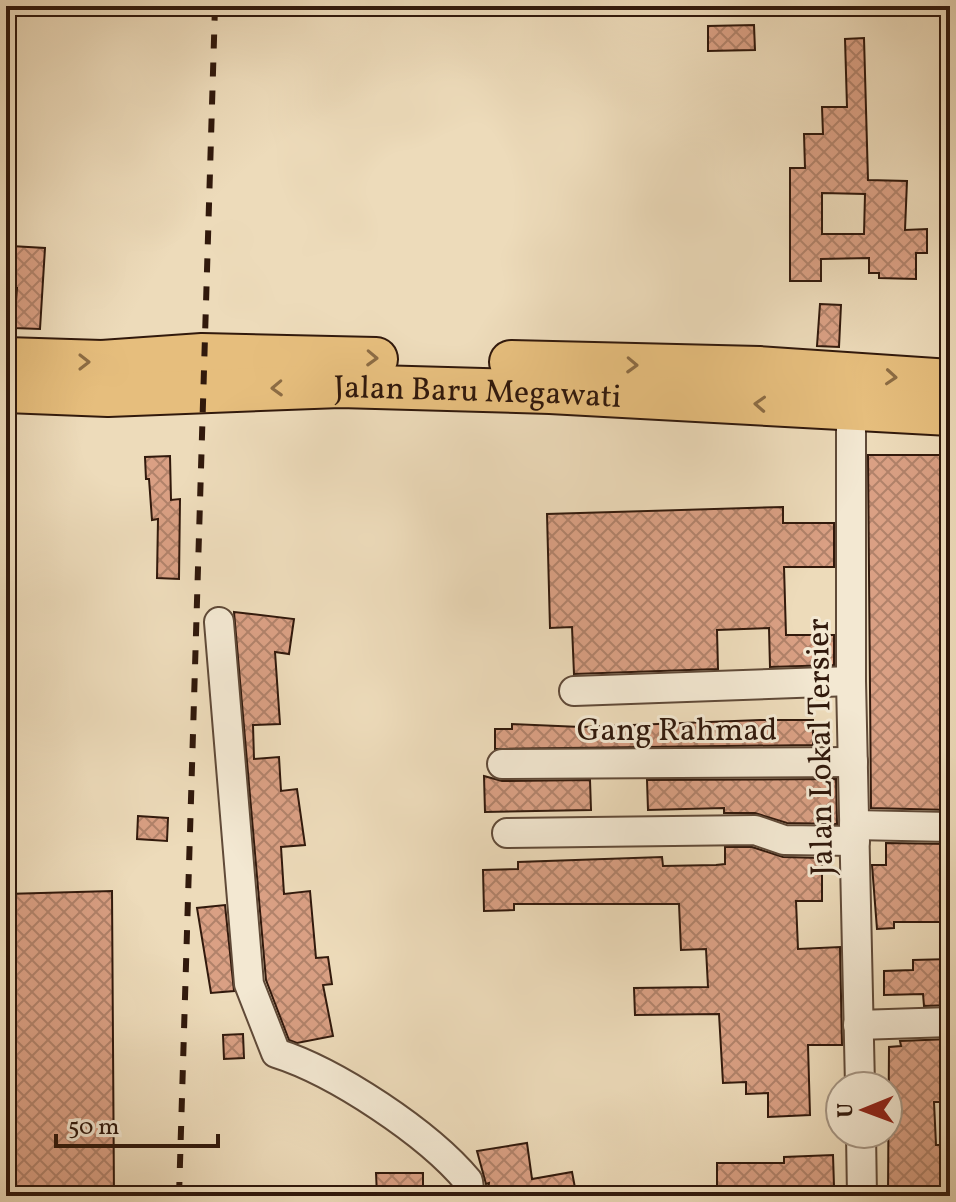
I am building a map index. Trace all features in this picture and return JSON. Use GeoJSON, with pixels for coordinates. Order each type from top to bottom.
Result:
{"type":"FeatureCollection","features":[{"type":"Feature","properties":{"kind":"highway","name":"Jalan Baru Megawati"},"geometry":{"type":"LineString","coordinates":[[6,359],[102,362],[217,355],[836,395],[950,414]]}},
{"type":"Feature","properties":{"kind":"highway","name":"Jalan Baru Megawati"},"geometry":{"type":"LineString","coordinates":[[6,391],[108,395],[340,386],[836,395],[950,381]]}},
{"type":"Feature","properties":{"kind":"street","name":"Jalan Lokal Tersier"},"geometry":{"type":"LineString","coordinates":[[836,395],[851,681],[859,1070]]}},
{"type":"Feature","properties":{"kind":"street"},"geometry":{"type":"LineString","coordinates":[[219,622],[249,984],[267,1035],[276,1053],[306,1062],[436,1147],[468,1181],[470,1196]]}},
{"type":"Feature","properties":{"kind":"street"},"geometry":{"type":"LineString","coordinates":[[574,691],[851,681]]}},
{"type":"Feature","properties":{"kind":"street","name":"Gang Rahmad"},"geometry":{"type":"LineString","coordinates":[[502,764],[853,762]]}},
{"type":"Feature","properties":{"kind":"street"},"geometry":{"type":"LineString","coordinates":[[507,833],[755,830],[784,840],[950,827]]}},
{"type":"Feature","properties":{"kind":"street"},"geometry":{"type":"LineString","coordinates":[[858,1025],[950,1022]]}},
{"type":"Feature","properties":{"kind":"street"},"geometry":{"type":"LineString","coordinates":[[861,1150],[862,1196]]}},
{"type":"Feature","properties":{"kind":"building"},"geometry":{"type":"Polygon","coordinates":[[[754,25],[755,50],[708,51],[708,26],[754,25]]]}},
{"type":"Feature","properties":{"kind":"building"},"geometry":{"type":"Polygon","coordinates":[[[864,38],[868,180],[907,181],[905,230],[927,229],[927,253],[916,253],[916,279],[879,278],[879,273],[869,273],[869,258],[821,259],[821,281],[790,281],[790,168],[805,168],[804,134],[823,134],[822,107],[847,107],[845,39],[864,38]],[[822,193],[822,234],[864,234],[865,194],[822,193]]]}},
{"type":"Feature","properties":{"kind":"building"},"geometry":{"type":"Polygon","coordinates":[[[11,246],[45,248],[40,329],[14,328],[17,288],[8,288],[11,246]]]}},
{"type":"Feature","properties":{"kind":"building"},"geometry":{"type":"Polygon","coordinates":[[[820,304],[841,305],[839,347],[817,346],[820,304]]]}},
{"type":"Feature","properties":{"kind":"building"},"geometry":{"type":"Polygon","coordinates":[[[868,455],[950,455],[950,810],[871,808],[868,455]]]}},
{"type":"Feature","properties":{"kind":"building"},"geometry":{"type":"Polygon","coordinates":[[[170,456],[171,500],[180,499],[179,579],[157,578],[158,519],[152,520],[149,479],[146,479],[145,457],[170,456]]]}},
{"type":"Feature","properties":{"kind":"building"},"geometry":{"type":"Polygon","coordinates":[[[783,507],[783,523],[834,523],[834,567],[784,567],[786,635],[834,635],[834,665],[770,667],[769,628],[717,630],[718,669],[574,674],[572,627],[550,628],[547,514],[783,507]]]}},
{"type":"Feature","properties":{"kind":"building"},"geometry":{"type":"Polygon","coordinates":[[[234,612],[294,619],[289,654],[275,652],[280,724],[253,725],[254,759],[279,757],[281,791],[297,789],[305,845],[281,847],[284,894],[310,891],[316,958],[328,957],[332,984],[323,985],[333,1036],[297,1043],[289,1040],[266,980],[234,612]]]}},
{"type":"Feature","properties":{"kind":"building"},"geometry":{"type":"Polygon","coordinates":[[[813,720],[813,745],[495,749],[495,729],[512,729],[512,724],[581,727],[813,720]]]}},
{"type":"Feature","properties":{"kind":"building"},"geometry":{"type":"Polygon","coordinates":[[[484,776],[502,781],[590,780],[591,810],[485,812],[484,776]]]}},
{"type":"Feature","properties":{"kind":"building"},"geometry":{"type":"Polygon","coordinates":[[[836,779],[837,824],[787,823],[755,813],[724,813],[724,808],[648,810],[647,780],[836,779]]]}},
{"type":"Feature","properties":{"kind":"building"},"geometry":{"type":"Polygon","coordinates":[[[138,816],[168,818],[167,841],[137,839],[138,816]]]}},
{"type":"Feature","properties":{"kind":"building"},"geometry":{"type":"Polygon","coordinates":[[[886,843],[950,844],[950,922],[894,922],[894,928],[877,929],[872,865],[886,865],[886,843]]]}},
{"type":"Feature","properties":{"kind":"building"},"geometry":{"type":"Polygon","coordinates":[[[725,847],[752,847],[783,857],[822,858],[822,901],[796,901],[798,949],[840,947],[842,1045],[808,1045],[810,1115],[768,1117],[768,1093],[746,1094],[746,1082],[723,1083],[719,1014],[635,1015],[634,988],[708,987],[706,949],[681,950],[679,904],[514,904],[514,910],[484,911],[483,870],[518,869],[518,862],[662,857],[663,866],[716,865],[725,864],[725,847]]]}},
{"type":"Feature","properties":{"kind":"building"},"geometry":{"type":"Polygon","coordinates":[[[112,891],[114,1196],[6,1196],[6,894],[112,891]]]}},
{"type":"Feature","properties":{"kind":"building"},"geometry":{"type":"Polygon","coordinates":[[[225,905],[234,991],[211,993],[197,908],[225,905]]]}},
{"type":"Feature","properties":{"kind":"building"},"geometry":{"type":"Polygon","coordinates":[[[950,959],[950,1005],[924,1006],[923,994],[884,995],[884,971],[913,970],[913,960],[950,959]]]}},
{"type":"Feature","properties":{"kind":"building"},"geometry":{"type":"Polygon","coordinates":[[[243,1034],[244,1058],[224,1059],[223,1035],[243,1034]]]}},
{"type":"Feature","properties":{"kind":"building"},"geometry":{"type":"Polygon","coordinates":[[[950,1039],[947,1102],[934,1102],[936,1145],[950,1145],[950,1192],[888,1193],[888,1150],[904,1150],[904,1070],[889,1070],[889,1047],[901,1046],[900,1041],[950,1039]]]}},
{"type":"Feature","properties":{"kind":"building"},"geometry":{"type":"Polygon","coordinates":[[[527,1143],[532,1179],[572,1172],[576,1193],[487,1196],[489,1183],[486,1184],[477,1151],[527,1143]]]}},
{"type":"Feature","properties":{"kind":"building"},"geometry":{"type":"Polygon","coordinates":[[[833,1155],[834,1186],[717,1187],[717,1163],[784,1163],[784,1157],[833,1155]]]}},
{"type":"Feature","properties":{"kind":"building"},"geometry":{"type":"Polygon","coordinates":[[[376,1173],[423,1173],[423,1194],[377,1195],[376,1173]]]}},
{"type":"Feature","properties":{"kind":"railway"},"geometry":{"type":"LineString","coordinates":[[179,1196],[215,6]]}}]}
